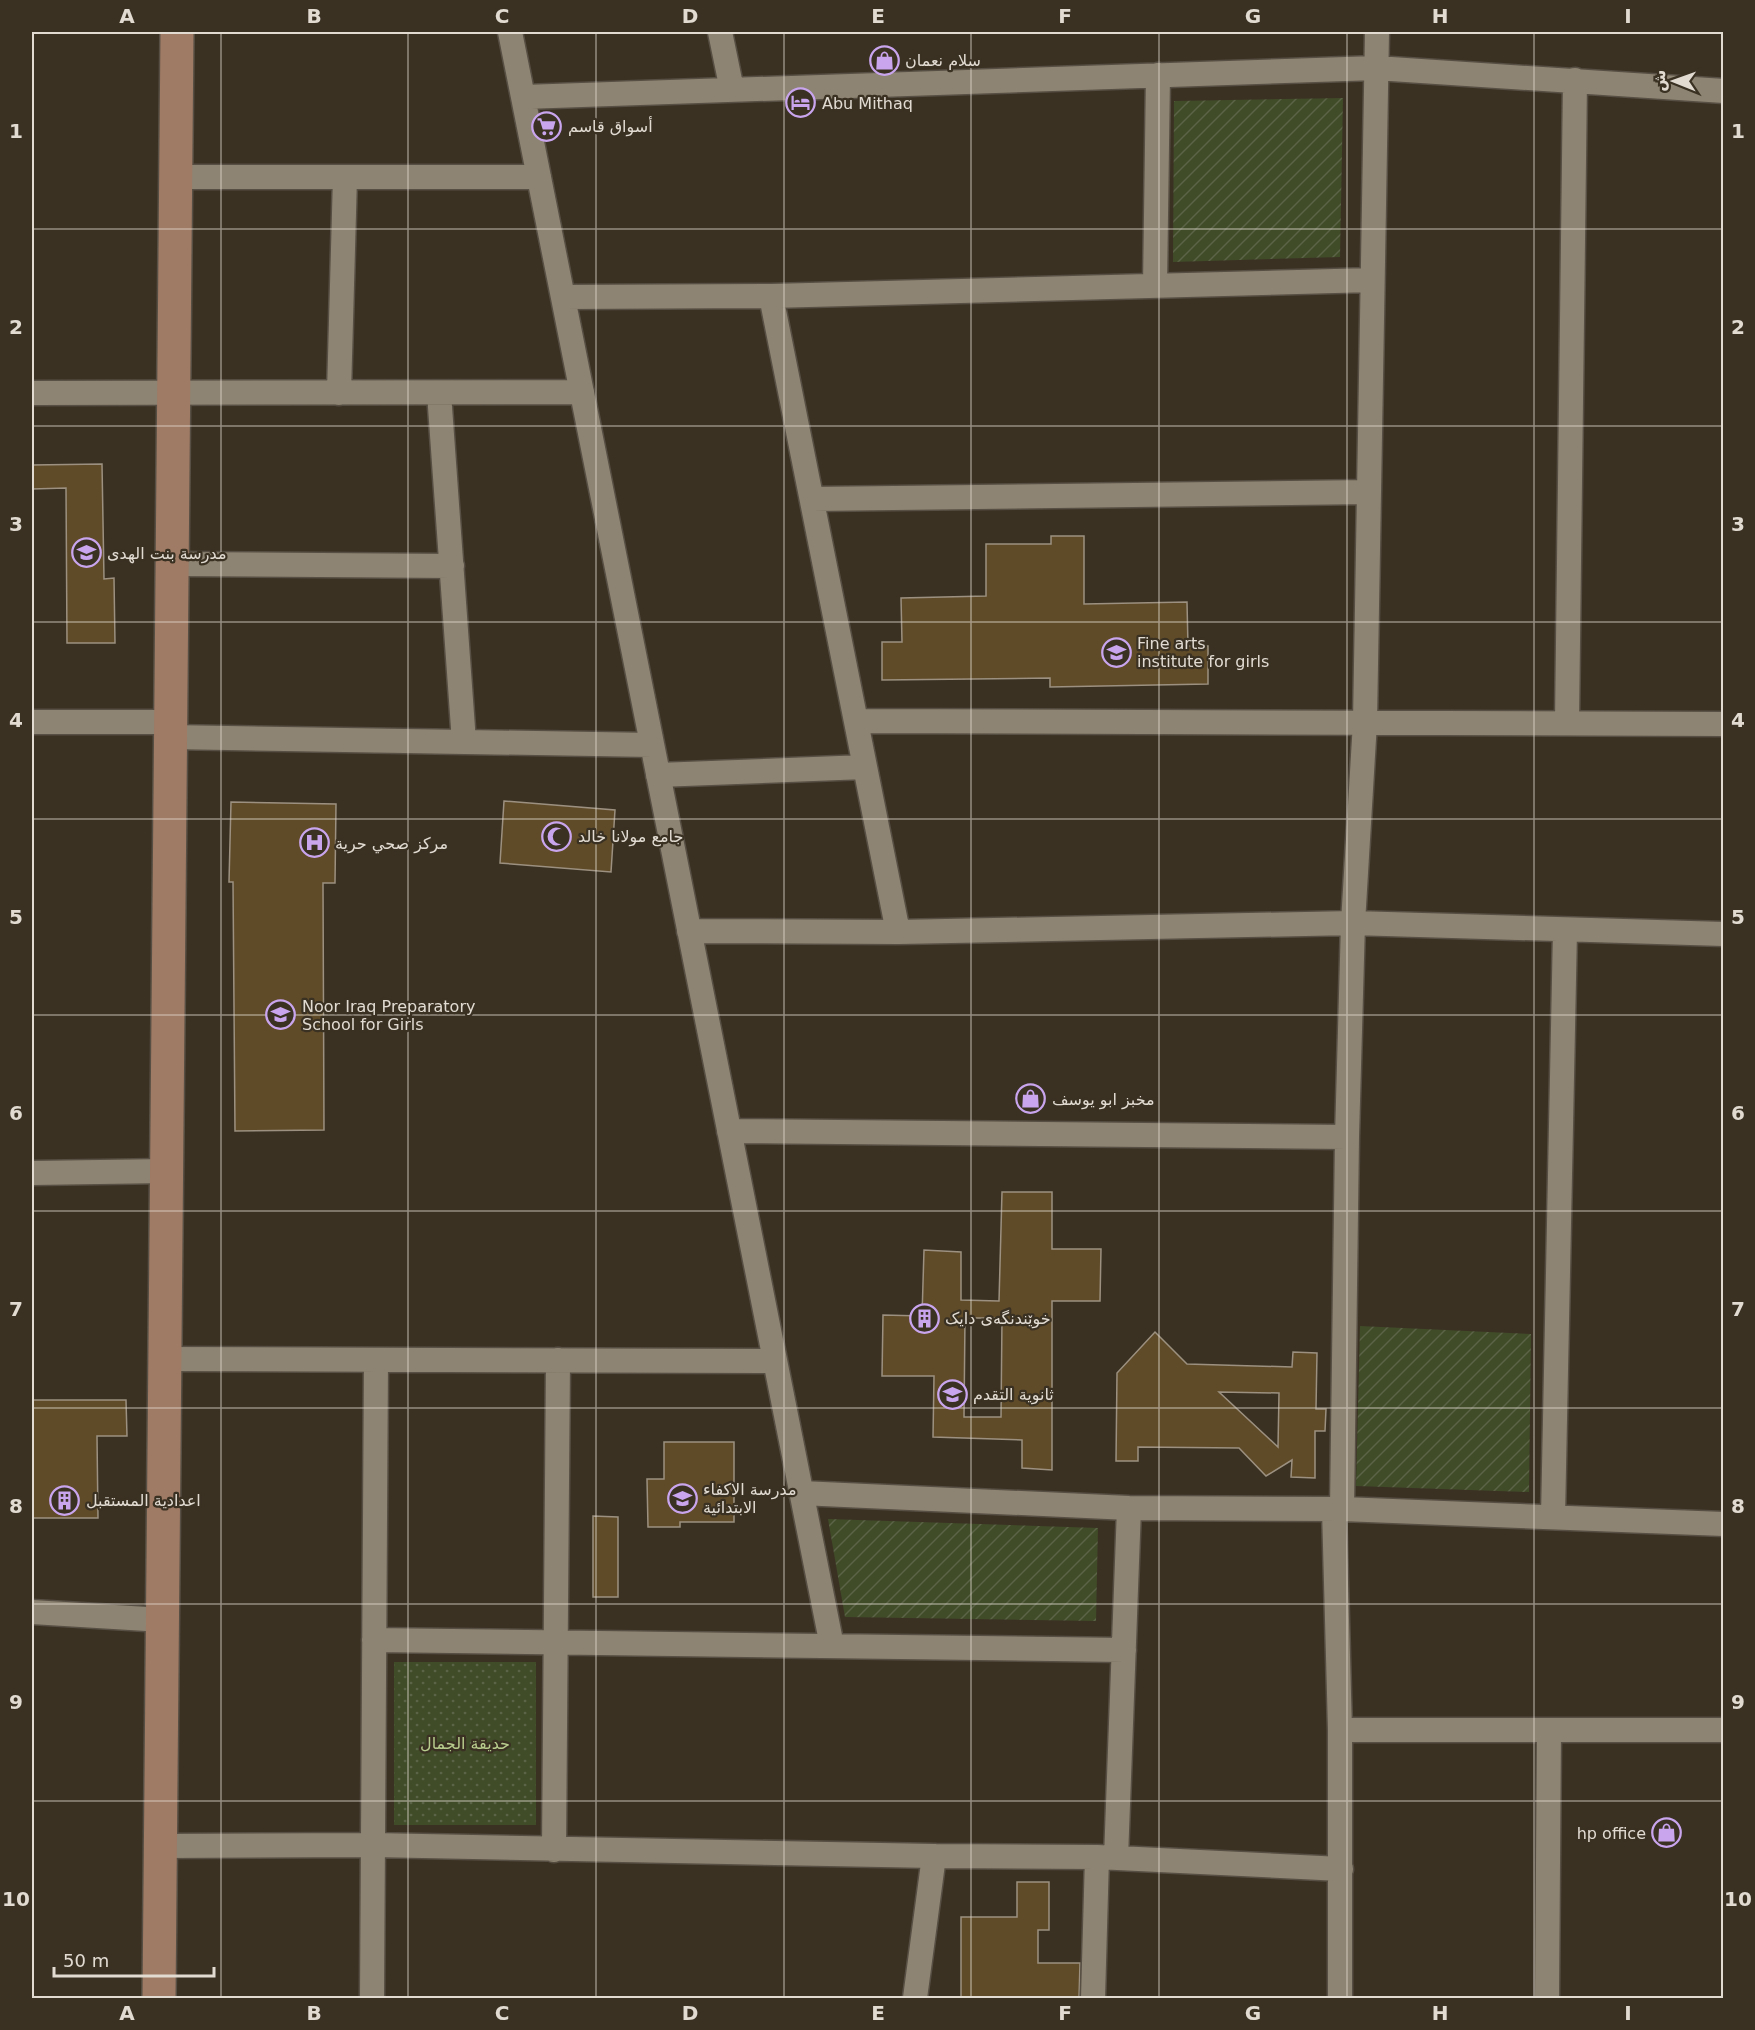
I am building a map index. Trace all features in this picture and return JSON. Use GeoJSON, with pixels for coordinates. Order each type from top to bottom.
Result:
{"type":"FeatureCollection","features":[{"type":"Feature","properties":{"kind":"street"},"geometry":{"type":"LineString","coordinates":[[159,1998],[177,32]]}},
{"type":"Feature","properties":{"kind":"street"},"geometry":{"type":"LineString","coordinates":[[510,32],[832,1646]]}},
{"type":"Feature","properties":{"kind":"street"},"geometry":{"type":"LineString","coordinates":[[720,32],[732,90]]}},
{"type":"Feature","properties":{"kind":"street"},"geometry":{"type":"LineString","coordinates":[[1340,1998],[1338,1509],[1353,923],[1365,722],[1377,32]]}},
{"type":"Feature","properties":{"kind":"street"},"geometry":{"type":"LineString","coordinates":[[524,97],[1376,68],[1724,91]]}},
{"type":"Feature","properties":{"kind":"street"},"geometry":{"type":"LineString","coordinates":[[1155,286],[1158,75]]}},
{"type":"Feature","properties":{"kind":"street"},"geometry":{"type":"LineString","coordinates":[[1567,722],[1575,80]]}},
{"type":"Feature","properties":{"kind":"street"},"geometry":{"type":"LineString","coordinates":[[176,177],[539,177]]}},
{"type":"Feature","properties":{"kind":"street"},"geometry":{"type":"LineString","coordinates":[[339,393],[345,177]]}},
{"type":"Feature","properties":{"kind":"street"},"geometry":{"type":"LineString","coordinates":[[563,297],[771,296],[1372,280]]}},
{"type":"Feature","properties":{"kind":"street"},"geometry":{"type":"LineString","coordinates":[[771,296],[898,932]]}},
{"type":"Feature","properties":{"kind":"street"},"geometry":{"type":"LineString","coordinates":[[32,393],[582,392]]}},
{"type":"Feature","properties":{"kind":"street"},"geometry":{"type":"LineString","coordinates":[[440,393],[464,742]]}},
{"type":"Feature","properties":{"kind":"street"},"geometry":{"type":"LineString","coordinates":[[812,499],[1369,492]]}},
{"type":"Feature","properties":{"kind":"street"},"geometry":{"type":"LineString","coordinates":[[172,564],[452,566]]}},
{"type":"Feature","properties":{"kind":"street"},"geometry":{"type":"LineString","coordinates":[[856,721],[1724,724]]}},
{"type":"Feature","properties":{"kind":"street"},"geometry":{"type":"LineString","coordinates":[[32,722],[464,742],[652,745]]}},
{"type":"Feature","properties":{"kind":"street"},"geometry":{"type":"LineString","coordinates":[[658,775],[865,767]]}},
{"type":"Feature","properties":{"kind":"street"},"geometry":{"type":"LineString","coordinates":[[689,931],[898,932],[1353,923],[1724,934]]}},
{"type":"Feature","properties":{"kind":"street"},"geometry":{"type":"LineString","coordinates":[[1553,1517],[1565,930]]}},
{"type":"Feature","properties":{"kind":"street"},"geometry":{"type":"LineString","coordinates":[[729,1131],[1347,1137]]}},
{"type":"Feature","properties":{"kind":"street"},"geometry":{"type":"LineString","coordinates":[[32,1173],[167,1171]]}},
{"type":"Feature","properties":{"kind":"street"},"geometry":{"type":"LineString","coordinates":[[164,1359],[775,1361]]}},
{"type":"Feature","properties":{"kind":"street"},"geometry":{"type":"LineString","coordinates":[[372,1998],[376,1360]]}},
{"type":"Feature","properties":{"kind":"street"},"geometry":{"type":"LineString","coordinates":[[554,1850],[558,1360]]}},
{"type":"Feature","properties":{"kind":"street"},"geometry":{"type":"LineString","coordinates":[[801,1493],[1129,1508],[1338,1509],[1724,1524]]}},
{"type":"Feature","properties":{"kind":"street"},"geometry":{"type":"LineString","coordinates":[[1093,1998],[1124,1650],[1129,1508]]}},
{"type":"Feature","properties":{"kind":"street"},"geometry":{"type":"LineString","coordinates":[[32,1612],[163,1620]]}},
{"type":"Feature","properties":{"kind":"street"},"geometry":{"type":"LineString","coordinates":[[374,1640],[1124,1650]]}},
{"type":"Feature","properties":{"kind":"street"},"geometry":{"type":"LineString","coordinates":[[1340,1730],[1724,1730]]}},
{"type":"Feature","properties":{"kind":"street"},"geometry":{"type":"LineString","coordinates":[[1546,1998],[1549,1730]]}},
{"type":"Feature","properties":{"kind":"street"},"geometry":{"type":"LineString","coordinates":[[161,1846],[373,1845],[554,1850],[1106,1857],[1341,1869]]}},
{"type":"Feature","properties":{"kind":"street"},"geometry":{"type":"LineString","coordinates":[[915,1998],[933,1856]]}},
{"type":"Feature","properties":{"kind":"green space"},"geometry":{"type":"Polygon","coordinates":[[[1343,98],[1340,257],[1173,262],[1174,101],[1343,98]]]}},
{"type":"Feature","properties":{"kind":"green space"},"geometry":{"type":"Polygon","coordinates":[[[1360,1326],[1531,1334],[1529,1492],[1356,1486],[1360,1326]]]}},
{"type":"Feature","properties":{"kind":"green space"},"geometry":{"type":"Polygon","coordinates":[[[828,1519],[1098,1528],[1096,1621],[845,1617],[828,1519]]]}},
{"type":"Feature","properties":{"kind":"green space","name":"حديقة الجمال"},"geometry":{"type":"Polygon","coordinates":[[[394,1662],[536,1662],[536,1825],[394,1825],[394,1662]]]}},
{"type":"Feature","properties":{"kind":"building"},"geometry":{"type":"Polygon","coordinates":[[[102,464],[104,579],[114,578],[115,643],[67,643],[66,488],[32,489],[32,465],[102,464]]]}},
{"type":"Feature","properties":{"kind":"building"},"geometry":{"type":"Polygon","coordinates":[[[1051,536],[1084,536],[1084,604],[1187,602],[1188,646],[1208,646],[1208,684],[1050,687],[1050,678],[882,680],[882,642],[902,642],[901,598],[986,596],[986,544],[1051,544],[1051,536]]]}},
{"type":"Feature","properties":{"kind":"building","name":"جامع مولانا خالد"},"geometry":{"type":"Polygon","coordinates":[[[504,801],[615,810],[611,872],[500,863],[504,801]]]}},
{"type":"Feature","properties":{"kind":"building"},"geometry":{"type":"Polygon","coordinates":[[[231,802],[336,804],[335,883],[323,883],[324,1130],[235,1131],[233,882],[229,882],[231,802]]]}},
{"type":"Feature","properties":{"kind":"building","name":"خوێندنگەی دایک"},"geometry":{"type":"Polygon","coordinates":[[[1002,1192],[1052,1192],[1052,1249],[1101,1249],[1100,1301],[1052,1301],[1052,1470],[1022,1468],[1022,1440],[933,1437],[934,1376],[882,1376],[883,1315],[922,1316],[924,1250],[961,1252],[961,1300],[999,1301],[1002,1192]],[[965,1318],[964,1417],[1001,1417],[1002,1318],[965,1318]]]}},
{"type":"Feature","properties":{"kind":"building"},"geometry":{"type":"Polygon","coordinates":[[[1155,1332],[1187,1364],[1292,1367],[1293,1352],[1317,1353],[1316,1409],[1326,1409],[1325,1431],[1315,1431],[1315,1478],[1291,1477],[1292,1460],[1266,1476],[1239,1448],[1138,1447],[1138,1461],[1116,1461],[1117,1373],[1155,1332]],[[1219,1392],[1278,1447],[1279,1393],[1219,1392]]]}},
{"type":"Feature","properties":{"kind":"building","name":"اعدادية المستقبل"},"geometry":{"type":"Polygon","coordinates":[[[32,1400],[126,1400],[127,1436],[97,1436],[98,1518],[32,1518],[32,1400]]]}},
{"type":"Feature","properties":{"kind":"building"},"geometry":{"type":"Polygon","coordinates":[[[664,1442],[734,1442],[734,1522],[680,1522],[680,1527],[648,1527],[647,1479],[664,1479],[664,1442]]]}},
{"type":"Feature","properties":{"kind":"building"},"geometry":{"type":"Polygon","coordinates":[[[593,1516],[618,1517],[618,1597],[593,1597],[593,1516]]]}},
{"type":"Feature","properties":{"kind":"building"},"geometry":{"type":"Polygon","coordinates":[[[1017,1882],[1049,1882],[1049,1930],[1038,1930],[1038,1963],[1080,1963],[1079,1998],[961,1998],[961,1917],[1017,1917],[1017,1882]]]}},
{"type":"Feature","properties":{"kind":"place","name":"سلام نعمان"},"geometry":{"type":"Point","coordinates":[884,60]}},
{"type":"Feature","properties":{"kind":"place","name":"Abu Mithaq"},"geometry":{"type":"Point","coordinates":[801,103]}},
{"type":"Feature","properties":{"kind":"place","name":"أسواق قاسم"},"geometry":{"type":"Point","coordinates":[547,126]}},
{"type":"Feature","properties":{"kind":"place","name":"مدرسة بنت الهدی"},"geometry":{"type":"Point","coordinates":[86,553]}},
{"type":"Feature","properties":{"kind":"place","name":"Fine arts institute for girls"},"geometry":{"type":"Point","coordinates":[1116,652]}},
{"type":"Feature","properties":{"kind":"place","name":"جامع مولانا خالد"},"geometry":{"type":"Point","coordinates":[557,836]}},
{"type":"Feature","properties":{"kind":"place","name":"مركز صحي حرية"},"geometry":{"type":"Point","coordinates":[314,843]}},
{"type":"Feature","properties":{"kind":"place","name":"Noor Iraq Preparatory School for Girls"},"geometry":{"type":"Point","coordinates":[281,1015]}},
{"type":"Feature","properties":{"kind":"place","name":"مخبز ابو يوسف"},"geometry":{"type":"Point","coordinates":[1031,1099]}},
{"type":"Feature","properties":{"kind":"place","name":"خوێندنگەی دایک"},"geometry":{"type":"Point","coordinates":[924,1318]}},
{"type":"Feature","properties":{"kind":"place","name":"ثانوية التقدم"},"geometry":{"type":"Point","coordinates":[952,1394]}},
{"type":"Feature","properties":{"kind":"place","name":"مدرسة الاكفاء الابتدائية"},"geometry":{"type":"Point","coordinates":[682,1498]}},
{"type":"Feature","properties":{"kind":"place","name":"اعدادية المستقبل"},"geometry":{"type":"Point","coordinates":[65,1500]}},
{"type":"Feature","properties":{"kind":"place","name":"hp office"},"geometry":{"type":"Point","coordinates":[1667,1833]}}]}
